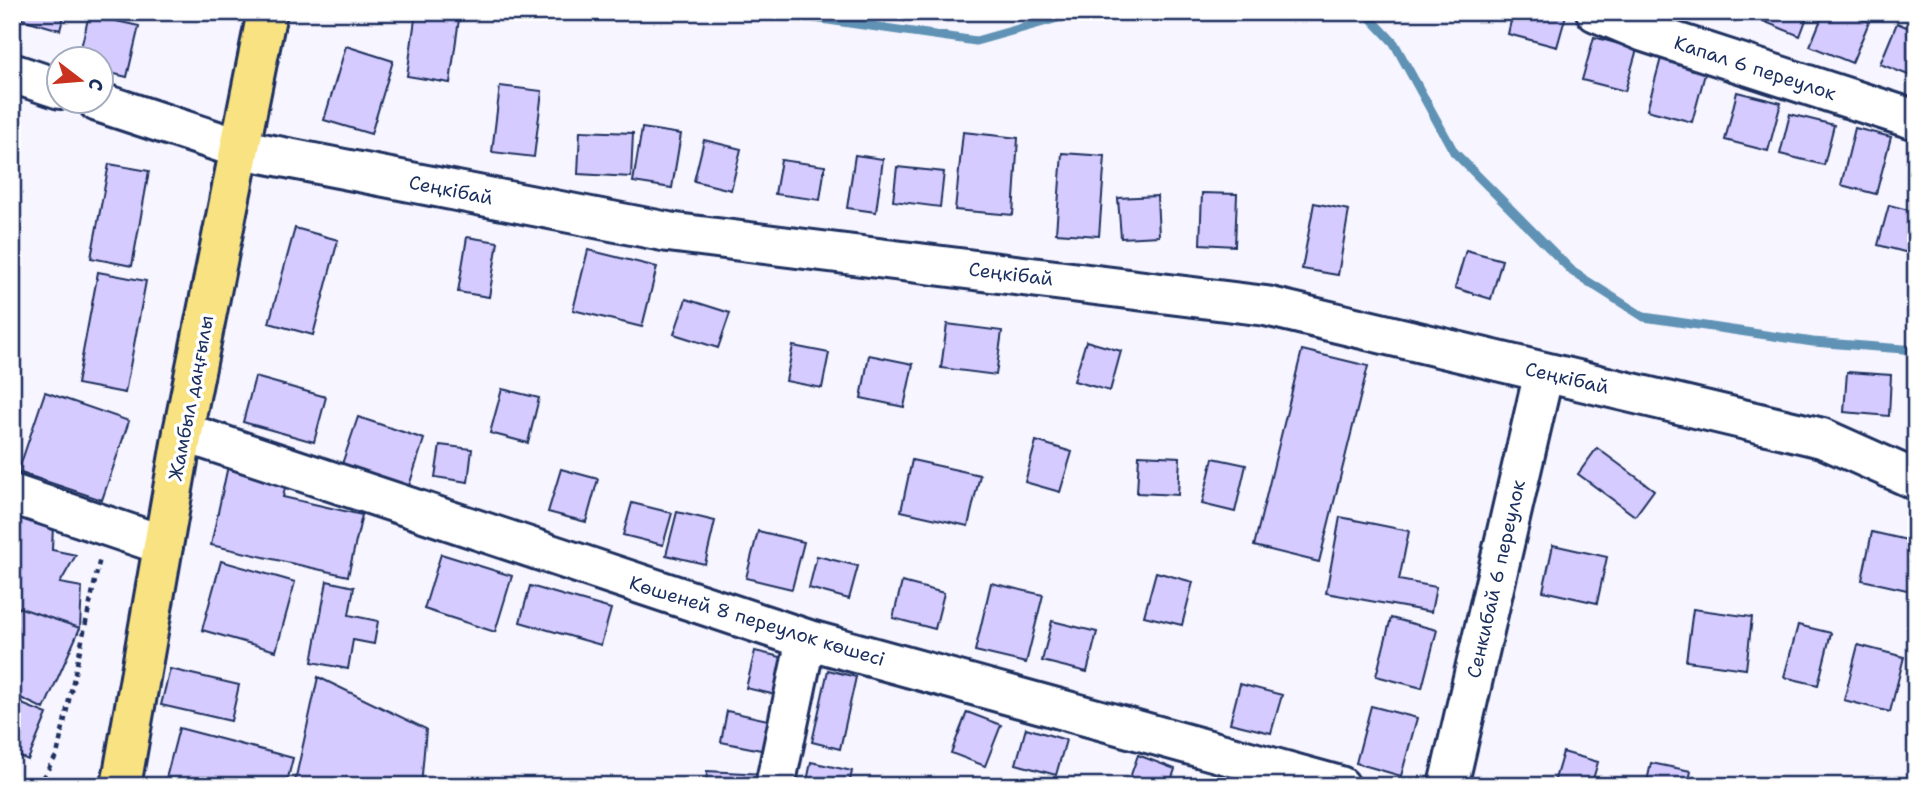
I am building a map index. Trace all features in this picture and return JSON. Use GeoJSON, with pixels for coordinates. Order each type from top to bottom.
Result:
{"type":"FeatureCollection","features":[{"type":"Feature","properties":{"kind":"main road","name":"Жамбыл даңғылы"},"geometry":{"type":"LineString","coordinates":[[121,786],[183,432],[267,12]]}},
{"type":"Feature","properties":{"kind":"street","name":"Капал 6 переулок"},"geometry":{"type":"LineString","coordinates":[[1596,12],[1644,32],[1916,120]]}},
{"type":"Feature","properties":{"kind":"street"},"geometry":{"type":"LineString","coordinates":[[12,73],[46,84]]}},
{"type":"Feature","properties":{"kind":"street","name":"Сеңкібай"},"geometry":{"type":"LineString","coordinates":[[116,108],[241,149],[668,232],[1266,306],[1822,438],[1916,480]]}},
{"type":"Feature","properties":{"kind":"street","name":"Сенкибай 6 переулок"},"geometry":{"type":"LineString","coordinates":[[1448,786],[1544,372]]}},
{"type":"Feature","properties":{"kind":"street","name":"Көшеней 8 переулок көшесі"},"geometry":{"type":"LineString","coordinates":[[183,432],[806,639],[1340,786]]}},
{"type":"Feature","properties":{"kind":"street"},"geometry":{"type":"LineString","coordinates":[[12,494],[163,545]]}},
{"type":"Feature","properties":{"kind":"street"},"geometry":{"type":"LineString","coordinates":[[775,786],[806,639]]}},
{"type":"Feature","properties":{"kind":"path"},"geometry":{"type":"LineString","coordinates":[[37,786],[57,755],[100,556]]}},
{"type":"Feature","properties":{"kind":"building"},"geometry":{"type":"Polygon","coordinates":[[[16,12],[65,12],[60,30],[15,17],[16,12]]]}},
{"type":"Feature","properties":{"kind":"building"},"geometry":{"type":"Polygon","coordinates":[[[416,12],[460,12],[450,83],[407,76],[416,12]]]}},
{"type":"Feature","properties":{"kind":"building"},"geometry":{"type":"Polygon","coordinates":[[[868,12],[906,12],[904,21],[868,12]]]}},
{"type":"Feature","properties":{"kind":"building"},"geometry":{"type":"Polygon","coordinates":[[[1513,12],[1566,15],[1557,47],[1508,34],[1513,12]]]}},
{"type":"Feature","properties":{"kind":"building"},"geometry":{"type":"Polygon","coordinates":[[[1761,12],[1809,12],[1800,36],[1758,19],[1761,12]]]}},
{"type":"Feature","properties":{"kind":"building"},"geometry":{"type":"Polygon","coordinates":[[[1824,12],[1844,12],[1869,22],[1852,63],[1810,46],[1824,12]]]}},
{"type":"Feature","properties":{"kind":"building"},"geometry":{"type":"Polygon","coordinates":[[[89,15],[139,26],[127,77],[116,74],[116,46],[81,46],[89,15]]]}},
{"type":"Feature","properties":{"kind":"building"},"geometry":{"type":"Polygon","coordinates":[[[1897,23],[1916,31],[1916,78],[1880,64],[1897,23]]]}},
{"type":"Feature","properties":{"kind":"building"},"geometry":{"type":"Polygon","coordinates":[[[1594,37],[1637,49],[1625,91],[1582,80],[1594,37]]]}},
{"type":"Feature","properties":{"kind":"building"},"geometry":{"type":"Polygon","coordinates":[[[346,46],[393,61],[371,134],[324,120],[346,46]]]}},
{"type":"Feature","properties":{"kind":"building"},"geometry":{"type":"Polygon","coordinates":[[[1661,58],[1706,70],[1692,122],[1647,110],[1661,58]]]}},
{"type":"Feature","properties":{"kind":"building"},"geometry":{"type":"Polygon","coordinates":[[[500,86],[542,91],[534,157],[492,152],[500,86]]]}},
{"type":"Feature","properties":{"kind":"building"},"geometry":{"type":"Polygon","coordinates":[[[1737,92],[1781,103],[1768,151],[1725,140],[1737,92]]]}},
{"type":"Feature","properties":{"kind":"building"},"geometry":{"type":"Polygon","coordinates":[[[1790,114],[1834,125],[1824,165],[1780,154],[1790,114]]]}},
{"type":"Feature","properties":{"kind":"building"},"geometry":{"type":"Polygon","coordinates":[[[642,128],[681,134],[672,188],[633,182],[642,128]]]}},
{"type":"Feature","properties":{"kind":"building"},"geometry":{"type":"Polygon","coordinates":[[[1855,128],[1891,137],[1876,194],[1841,185],[1855,128]]]}},
{"type":"Feature","properties":{"kind":"building"},"geometry":{"type":"Polygon","coordinates":[[[580,131],[633,133],[631,177],[578,174],[580,131]]]}},
{"type":"Feature","properties":{"kind":"building"},"geometry":{"type":"Polygon","coordinates":[[[963,132],[1018,138],[1013,215],[955,210],[963,132]]]}},
{"type":"Feature","properties":{"kind":"building"},"geometry":{"type":"Polygon","coordinates":[[[704,140],[741,149],[731,190],[694,181],[704,140]]]}},
{"type":"Feature","properties":{"kind":"building"},"geometry":{"type":"Polygon","coordinates":[[[1062,153],[1105,156],[1099,236],[1056,233],[1062,153]]]}},
{"type":"Feature","properties":{"kind":"building"},"geometry":{"type":"Polygon","coordinates":[[[855,155],[883,159],[876,212],[847,208],[855,155]]]}},
{"type":"Feature","properties":{"kind":"building"},"geometry":{"type":"Polygon","coordinates":[[[781,160],[825,166],[820,200],[775,194],[781,160]]]}},
{"type":"Feature","properties":{"kind":"building"},"geometry":{"type":"Polygon","coordinates":[[[109,164],[149,171],[132,266],[91,258],[109,164]]]}},
{"type":"Feature","properties":{"kind":"building"},"geometry":{"type":"Polygon","coordinates":[[[897,167],[944,172],[940,207],[893,201],[897,167]]]}},
{"type":"Feature","properties":{"kind":"building"},"geometry":{"type":"Polygon","coordinates":[[[1202,193],[1237,194],[1235,246],[1200,244],[1202,193]]]}},
{"type":"Feature","properties":{"kind":"building"},"geometry":{"type":"Polygon","coordinates":[[[1157,196],[1159,236],[1121,238],[1118,198],[1157,196]]]}},
{"type":"Feature","properties":{"kind":"building"},"geometry":{"type":"Polygon","coordinates":[[[1314,203],[1349,210],[1338,275],[1302,269],[1314,203]]]}},
{"type":"Feature","properties":{"kind":"building"},"geometry":{"type":"Polygon","coordinates":[[[1889,205],[1916,212],[1916,255],[1878,245],[1889,205]]]}},
{"type":"Feature","properties":{"kind":"building"},"geometry":{"type":"Polygon","coordinates":[[[295,228],[338,240],[313,335],[269,323],[295,228]]]}},
{"type":"Feature","properties":{"kind":"building"},"geometry":{"type":"Polygon","coordinates":[[[467,237],[498,242],[489,297],[458,292],[467,237]]]}},
{"type":"Feature","properties":{"kind":"building"},"geometry":{"type":"Polygon","coordinates":[[[588,250],[657,267],[642,327],[573,310],[588,250]]]}},
{"type":"Feature","properties":{"kind":"building"},"geometry":{"type":"Polygon","coordinates":[[[1466,250],[1502,260],[1491,299],[1455,288],[1466,250]]]}},
{"type":"Feature","properties":{"kind":"building"},"geometry":{"type":"Polygon","coordinates":[[[98,272],[146,281],[125,393],[77,384],[98,272]]]}},
{"type":"Feature","properties":{"kind":"building"},"geometry":{"type":"Polygon","coordinates":[[[686,299],[730,313],[718,348],[674,334],[686,299]]]}},
{"type":"Feature","properties":{"kind":"building"},"geometry":{"type":"Polygon","coordinates":[[[947,324],[1002,331],[996,375],[941,368],[947,324]]]}},
{"type":"Feature","properties":{"kind":"building"},"geometry":{"type":"Polygon","coordinates":[[[1086,341],[1121,351],[1110,391],[1074,381],[1086,341]]]}},
{"type":"Feature","properties":{"kind":"building"},"geometry":{"type":"Polygon","coordinates":[[[793,346],[829,353],[822,388],[786,381],[793,346]]]}},
{"type":"Feature","properties":{"kind":"building"},"geometry":{"type":"Polygon","coordinates":[[[1302,350],[1368,366],[1319,562],[1254,546],[1302,350]]]}},
{"type":"Feature","properties":{"kind":"building"},"geometry":{"type":"Polygon","coordinates":[[[869,355],[913,364],[904,407],[861,398],[869,355]]]}},
{"type":"Feature","properties":{"kind":"building"},"geometry":{"type":"Polygon","coordinates":[[[1847,372],[1891,375],[1889,416],[1844,412],[1847,372]]]}},
{"type":"Feature","properties":{"kind":"building"},"geometry":{"type":"Polygon","coordinates":[[[255,377],[326,397],[314,442],[243,422],[255,377]]]}},
{"type":"Feature","properties":{"kind":"building"},"geometry":{"type":"Polygon","coordinates":[[[502,389],[539,398],[528,443],[490,433],[502,389]]]}},
{"type":"Feature","properties":{"kind":"building"},"geometry":{"type":"Polygon","coordinates":[[[45,392],[129,421],[102,500],[18,472],[45,392]]]}},
{"type":"Feature","properties":{"kind":"building"},"geometry":{"type":"Polygon","coordinates":[[[358,417],[424,439],[408,489],[341,467],[358,417]]]}},
{"type":"Feature","properties":{"kind":"building"},"geometry":{"type":"Polygon","coordinates":[[[1036,441],[1072,452],[1060,492],[1025,482],[1036,441]]]}},
{"type":"Feature","properties":{"kind":"building"},"geometry":{"type":"Polygon","coordinates":[[[440,445],[472,449],[468,482],[435,477],[440,445]]]}},
{"type":"Feature","properties":{"kind":"building"},"geometry":{"type":"Polygon","coordinates":[[[1597,448],[1654,490],[1635,516],[1578,474],[1597,448]]]}},
{"type":"Feature","properties":{"kind":"building"},"geometry":{"type":"Polygon","coordinates":[[[1139,455],[1180,457],[1178,495],[1137,493],[1139,455]]]}},
{"type":"Feature","properties":{"kind":"building"},"geometry":{"type":"Polygon","coordinates":[[[1213,458],[1246,465],[1235,512],[1202,504],[1213,458]]]}},
{"type":"Feature","properties":{"kind":"building"},"geometry":{"type":"Polygon","coordinates":[[[912,460],[980,475],[968,526],[901,511],[912,460]]]}},
{"type":"Feature","properties":{"kind":"building"},"geometry":{"type":"Polygon","coordinates":[[[229,461],[288,474],[283,497],[362,515],[348,576],[211,545],[229,461]]]}},
{"type":"Feature","properties":{"kind":"building"},"geometry":{"type":"Polygon","coordinates":[[[561,469],[598,479],[586,522],[548,512],[561,469]]]}},
{"type":"Feature","properties":{"kind":"building"},"geometry":{"type":"Polygon","coordinates":[[[632,503],[672,513],[663,545],[623,535],[632,503]]]}},
{"type":"Feature","properties":{"kind":"building"},"geometry":{"type":"Polygon","coordinates":[[[677,512],[715,521],[705,564],[666,555],[677,512]]]}},
{"type":"Feature","properties":{"kind":"building"},"geometry":{"type":"Polygon","coordinates":[[[12,514],[53,525],[52,550],[76,555],[60,583],[82,587],[80,628],[12,605],[12,514]]]}},
{"type":"Feature","properties":{"kind":"building"},"geometry":{"type":"Polygon","coordinates":[[[1340,517],[1409,531],[1399,580],[1436,587],[1431,612],[1326,593],[1340,517]]]}},
{"type":"Feature","properties":{"kind":"building"},"geometry":{"type":"Polygon","coordinates":[[[758,531],[804,542],[792,589],[746,578],[758,531]]]}},
{"type":"Feature","properties":{"kind":"building"},"geometry":{"type":"Polygon","coordinates":[[[1872,532],[1916,542],[1916,592],[1862,580],[1872,532]]]}},
{"type":"Feature","properties":{"kind":"building"},"geometry":{"type":"Polygon","coordinates":[[[1553,545],[1607,557],[1597,603],[1543,591],[1553,545]]]}},
{"type":"Feature","properties":{"kind":"building"},"geometry":{"type":"Polygon","coordinates":[[[441,554],[512,576],[495,632],[424,609],[441,554]]]}},
{"type":"Feature","properties":{"kind":"building"},"geometry":{"type":"Polygon","coordinates":[[[817,556],[858,566],[849,599],[809,588],[817,556]]]}},
{"type":"Feature","properties":{"kind":"building"},"geometry":{"type":"Polygon","coordinates":[[[221,561],[295,582],[276,651],[202,630],[221,561]]]}},
{"type":"Feature","properties":{"kind":"building"},"geometry":{"type":"Polygon","coordinates":[[[1156,572],[1193,582],[1182,625],[1144,616],[1156,572]]]}},
{"type":"Feature","properties":{"kind":"building"},"geometry":{"type":"Polygon","coordinates":[[[327,581],[354,587],[349,615],[378,621],[374,644],[353,640],[348,669],[312,662],[327,581]]]}},
{"type":"Feature","properties":{"kind":"building"},"geometry":{"type":"Polygon","coordinates":[[[902,582],[944,593],[935,629],[893,618],[902,582]]]}},
{"type":"Feature","properties":{"kind":"building"},"geometry":{"type":"Polygon","coordinates":[[[991,583],[1043,595],[1026,663],[975,651],[991,583]]]}},
{"type":"Feature","properties":{"kind":"building"},"geometry":{"type":"Polygon","coordinates":[[[530,586],[611,609],[601,645],[520,622],[530,586]]]}},
{"type":"Feature","properties":{"kind":"building"},"geometry":{"type":"Polygon","coordinates":[[[12,605],[80,628],[44,709],[12,694],[12,605]]]}},
{"type":"Feature","properties":{"kind":"building"},"geometry":{"type":"Polygon","coordinates":[[[1693,609],[1752,617],[1746,669],[1686,661],[1693,609]]]}},
{"type":"Feature","properties":{"kind":"building"},"geometry":{"type":"Polygon","coordinates":[[[1391,618],[1437,630],[1422,688],[1376,676],[1391,618]]]}},
{"type":"Feature","properties":{"kind":"building"},"geometry":{"type":"Polygon","coordinates":[[[1052,621],[1097,632],[1087,672],[1042,661],[1052,621]]]}},
{"type":"Feature","properties":{"kind":"building"},"geometry":{"type":"Polygon","coordinates":[[[1798,625],[1831,633],[1818,685],[1784,677],[1798,625]]]}},
{"type":"Feature","properties":{"kind":"building"},"geometry":{"type":"Polygon","coordinates":[[[1858,645],[1904,657],[1890,712],[1844,700],[1858,645]]]}},
{"type":"Feature","properties":{"kind":"building"},"geometry":{"type":"Polygon","coordinates":[[[755,651],[785,658],[776,695],[746,688],[755,651]]]}},
{"type":"Feature","properties":{"kind":"building"},"geometry":{"type":"Polygon","coordinates":[[[170,669],[239,685],[231,721],[161,705],[170,669]]]}},
{"type":"Feature","properties":{"kind":"building"},"geometry":{"type":"Polygon","coordinates":[[[828,670],[856,677],[840,749],[812,742],[828,670]]]}},
{"type":"Feature","properties":{"kind":"building"},"geometry":{"type":"Polygon","coordinates":[[[318,677],[426,729],[421,786],[294,786],[318,677]]]}},
{"type":"Feature","properties":{"kind":"building"},"geometry":{"type":"Polygon","coordinates":[[[1240,684],[1282,695],[1271,733],[1230,723],[1240,684]]]}},
{"type":"Feature","properties":{"kind":"building"},"geometry":{"type":"Polygon","coordinates":[[[12,700],[47,714],[28,760],[12,753],[12,700]]]}},
{"type":"Feature","properties":{"kind":"building"},"geometry":{"type":"Polygon","coordinates":[[[1371,706],[1417,718],[1401,776],[1356,763],[1371,706]]]}},
{"type":"Feature","properties":{"kind":"building"},"geometry":{"type":"Polygon","coordinates":[[[727,711],[777,722],[771,752],[721,742],[727,711]]]}},
{"type":"Feature","properties":{"kind":"building"},"geometry":{"type":"Polygon","coordinates":[[[967,712],[1001,725],[985,766],[951,753],[967,712]]]}},
{"type":"Feature","properties":{"kind":"building"},"geometry":{"type":"Polygon","coordinates":[[[179,728],[293,758],[286,786],[164,786],[179,728]]]}},
{"type":"Feature","properties":{"kind":"building"},"geometry":{"type":"Polygon","coordinates":[[[1026,728],[1066,740],[1056,775],[1016,764],[1026,728]]]}},
{"type":"Feature","properties":{"kind":"building"},"geometry":{"type":"Polygon","coordinates":[[[1563,752],[1598,762],[1591,786],[1553,786],[1563,752]]]}},
{"type":"Feature","properties":{"kind":"building"},"geometry":{"type":"Polygon","coordinates":[[[1138,755],[1175,769],[1169,786],[1127,786],[1138,755]]]}},
{"type":"Feature","properties":{"kind":"building"},"geometry":{"type":"Polygon","coordinates":[[[811,762],[852,771],[849,786],[806,786],[811,762]]]}},
{"type":"Feature","properties":{"kind":"building"},"geometry":{"type":"Polygon","coordinates":[[[1651,763],[1691,771],[1688,786],[1646,786],[1651,763]]]}},
{"type":"Feature","properties":{"kind":"building"},"geometry":{"type":"Polygon","coordinates":[[[707,771],[763,774],[762,786],[706,786],[707,771]]]}},
{"type":"Feature","properties":{"kind":"waterway"},"geometry":{"type":"LineString","coordinates":[[772,12],[976,41],[1079,12]]}},
{"type":"Feature","properties":{"kind":"waterway"},"geometry":{"type":"LineString","coordinates":[[1365,12],[1394,43],[1454,152],[1573,272],[1644,317],[1813,342],[1916,350]]}}]}
